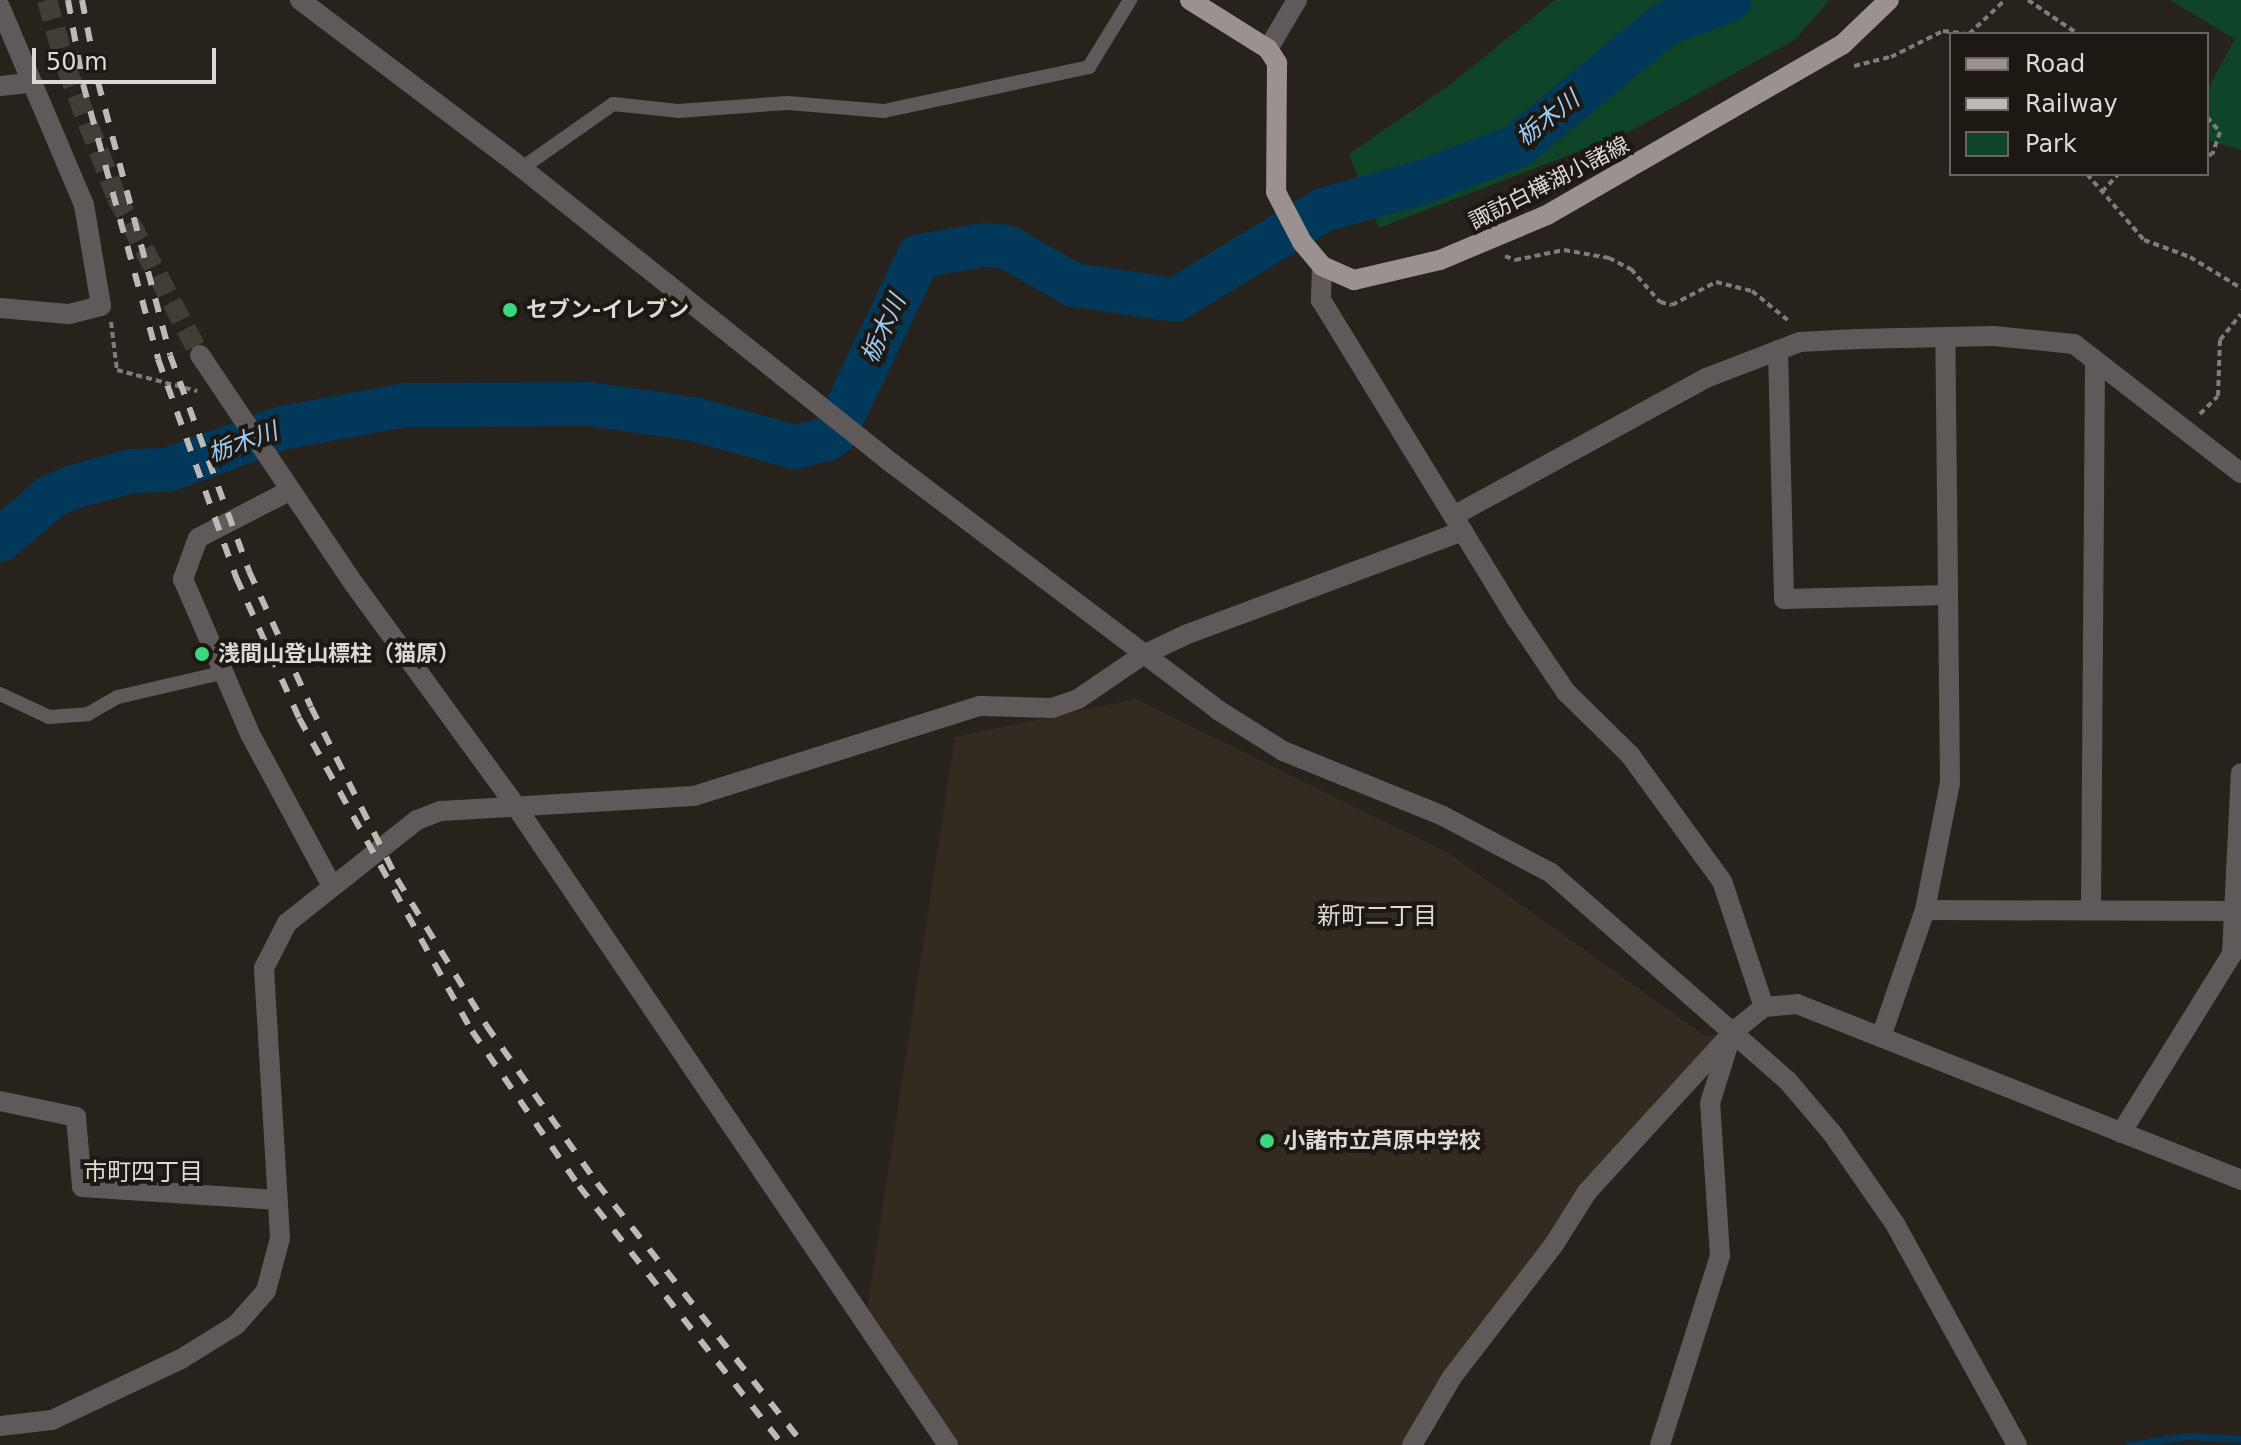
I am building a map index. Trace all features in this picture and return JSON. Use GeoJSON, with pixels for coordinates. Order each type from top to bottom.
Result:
{"type":"FeatureCollection","features":[{"type":"Feature","properties":{"kind":"main road"},"geometry":{"type":"LineString","coordinates":[[1190,0],[1268,49],[1277,63],[1280,96],[1276,192],[1302,242],[1322,266]]}},
{"type":"Feature","properties":{"kind":"main road","name":"諏訪白樺湖小諸線"},"geometry":{"type":"LineString","coordinates":[[1322,266],[1354,280],[1482,246],[1574,200],[1828,54],[1889,0]]}},
{"type":"Feature","properties":{"kind":"street"},"geometry":{"type":"LineString","coordinates":[[300,0],[522,168],[893,464],[1141,656],[1283,751],[1443,816],[1551,873],[1787,1080],[1832,1133],[1895,1224],[2017,1445]]}},
{"type":"Feature","properties":{"kind":"street"},"geometry":{"type":"LineString","coordinates":[[1268,49],[1297,0]]}},
{"type":"Feature","properties":{"kind":"street"},"geometry":{"type":"LineString","coordinates":[[0,7],[84,205],[101,306],[68,314],[0,308]]}},
{"type":"Feature","properties":{"kind":"street"},"geometry":{"type":"LineString","coordinates":[[0,86],[30,83]]}},
{"type":"Feature","properties":{"kind":"street"},"geometry":{"type":"LineString","coordinates":[[1322,266],[1321,300],[1566,692],[1630,755],[1722,881],[1764,1007]]}},
{"type":"Feature","properties":{"kind":"street"},"geometry":{"type":"LineString","coordinates":[[0,1426],[52,1420],[181,1359],[236,1325],[266,1291],[280,1238],[264,968],[287,923],[417,820],[441,811],[694,796],[980,706],[1052,708],[1078,699],[1141,656],[1459,523],[1664,399],[1778,350],[1813,341],[1994,336],[2074,344],[2241,473]]}},
{"type":"Feature","properties":{"kind":"street"},"geometry":{"type":"LineString","coordinates":[[1881,1037],[1925,910],[1950,783],[1945,339]]}},
{"type":"Feature","properties":{"kind":"street"},"geometry":{"type":"LineString","coordinates":[[1778,350],[1784,599],[1948,595]]}},
{"type":"Feature","properties":{"kind":"street"},"geometry":{"type":"LineString","coordinates":[[200,355],[289,491],[515,805],[948,1445]]}},
{"type":"Feature","properties":{"kind":"street"},"geometry":{"type":"LineString","coordinates":[[2091,909],[2095,362]]}},
{"type":"Feature","properties":{"kind":"street"},"geometry":{"type":"LineString","coordinates":[[289,491],[198,538],[186,560],[183,579],[221,673],[332,886]]}},
{"type":"Feature","properties":{"kind":"street"},"geometry":{"type":"LineString","coordinates":[[2121,1133],[2232,954],[2239,911],[2241,773]]}},
{"type":"Feature","properties":{"kind":"street"},"geometry":{"type":"LineString","coordinates":[[1925,910],[2239,911]]}},
{"type":"Feature","properties":{"kind":"street"},"geometry":{"type":"LineString","coordinates":[[1412,1445],[1452,1377],[1553,1246],[1587,1192],[1733,1032],[1764,1007],[1797,1004],[2241,1180]]}},
{"type":"Feature","properties":{"kind":"street"},"geometry":{"type":"LineString","coordinates":[[1660,1445],[1720,1256],[1710,1103],[1733,1032]]}},
{"type":"Feature","properties":{"kind":"street"},"geometry":{"type":"LineString","coordinates":[[0,1101],[76,1117],[82,1187],[276,1200]]}},
{"type":"Feature","properties":{"kind":"lane"},"geometry":{"type":"LineString","coordinates":[[522,168],[613,104],[678,111],[788,103],[884,111],[1089,67],[1130,0]]}},
{"type":"Feature","properties":{"kind":"lane"},"geometry":{"type":"LineString","coordinates":[[0,694],[49,717],[88,714],[118,697],[221,673]]}},
{"type":"Feature","properties":{"kind":"path"},"geometry":{"type":"LineString","coordinates":[[1971,32],[2005,0]]}},
{"type":"Feature","properties":{"kind":"path"},"geometry":{"type":"LineString","coordinates":[[2028,0],[2075,32]]}},
{"type":"Feature","properties":{"kind":"path"},"geometry":{"type":"LineString","coordinates":[[1828,54],[1850,67],[1891,57],[1943,31],[1952,32]]}},
{"type":"Feature","properties":{"kind":"path"},"geometry":{"type":"LineString","coordinates":[[2209,119],[2220,132],[2212,155],[2209,154]]}},
{"type":"Feature","properties":{"kind":"path"},"geometry":{"type":"LineString","coordinates":[[2089,176],[2144,240],[2190,257],[2241,288]]}},
{"type":"Feature","properties":{"kind":"path"},"geometry":{"type":"LineString","coordinates":[[2102,192],[2116,176]]}},
{"type":"Feature","properties":{"kind":"path"},"geometry":{"type":"LineString","coordinates":[[1482,246],[1515,260],[1564,250],[1609,258],[1631,269],[1660,302],[1672,305],[1716,282],[1752,291],[1813,341]]}},
{"type":"Feature","properties":{"kind":"path"},"geometry":{"type":"LineString","coordinates":[[101,306],[114,327],[117,370],[231,405]]}},
{"type":"Feature","properties":{"kind":"path"},"geometry":{"type":"LineString","coordinates":[[2184,430],[2218,396],[2220,340],[2241,314]]}},
{"type":"Feature","properties":{"kind":"shaded area","name":"小諸市立芦原中学校"},"geometry":{"type":"Polygon","coordinates":[[[1136,699],[1448,853],[1705,1036],[1733,1032],[1553,1246],[1412,1445],[948,1445],[865,1322],[955,737],[1136,699]]]}},
{"type":"Feature","properties":{"kind":"green space"},"geometry":{"type":"Polygon","coordinates":[[[1555,0],[1829,0],[1796,39],[1627,133],[1379,228],[1349,154],[1448,86],[1555,0]]]}},
{"type":"Feature","properties":{"kind":"green space"},"geometry":{"type":"Polygon","coordinates":[[[2170,0],[2241,0],[2241,150],[2209,141],[2209,86],[2235,39],[2170,0]]]}},
{"type":"Feature","properties":{"kind":"waterway","name":"栃木川"},"geometry":{"type":"LineString","coordinates":[[0,540],[52,496],[73,487],[132,471],[168,470],[282,428],[405,405],[588,404],[694,419],[794,447],[825,440],[835,433],[919,256],[984,245],[1007,247],[1074,285],[1175,300],[1323,210],[1423,182],[1517,146],[1665,24],[1730,0]]}},
{"type":"Feature","properties":{"kind":"waterway"},"geometry":{"type":"LineString","coordinates":[[2129,1445],[2188,1436],[2241,1439]]}},
{"type":"Feature","properties":{"kind":"tunnel"},"geometry":{"type":"LineString","coordinates":[[47,0],[66,67],[116,196],[200,355]]}},
{"type":"Feature","properties":{"kind":"railway"},"geometry":{"type":"LineString","coordinates":[[68,0],[83,84],[158,359],[236,577],[299,718],[472,1031],[579,1186],[783,1445]]}},
{"type":"Feature","properties":{"kind":"railway"},"geometry":{"type":"LineString","coordinates":[[82,0],[98,82],[170,355],[249,571],[311,707],[397,879],[486,1025],[597,1183],[804,1445]]}},
{"type":"Feature","properties":{"kind":"place","name":"セブン-イレブン"},"geometry":{"type":"Point","coordinates":[510,310]}},
{"type":"Feature","properties":{"kind":"place","name":"浅間山登山標柱（猫原）"},"geometry":{"type":"Point","coordinates":[202,654]}},
{"type":"Feature","properties":{"kind":"place","name":"小諸市立芦原中学校"},"geometry":{"type":"Point","coordinates":[1267,1141]}},
{"type":"Feature","properties":{"kind":"district","name":"新町二丁目"},"geometry":{"type":"Point","coordinates":[1377,917]}},
{"type":"Feature","properties":{"kind":"district","name":"市町四丁目"},"geometry":{"type":"Point","coordinates":[143,1173]}}]}
